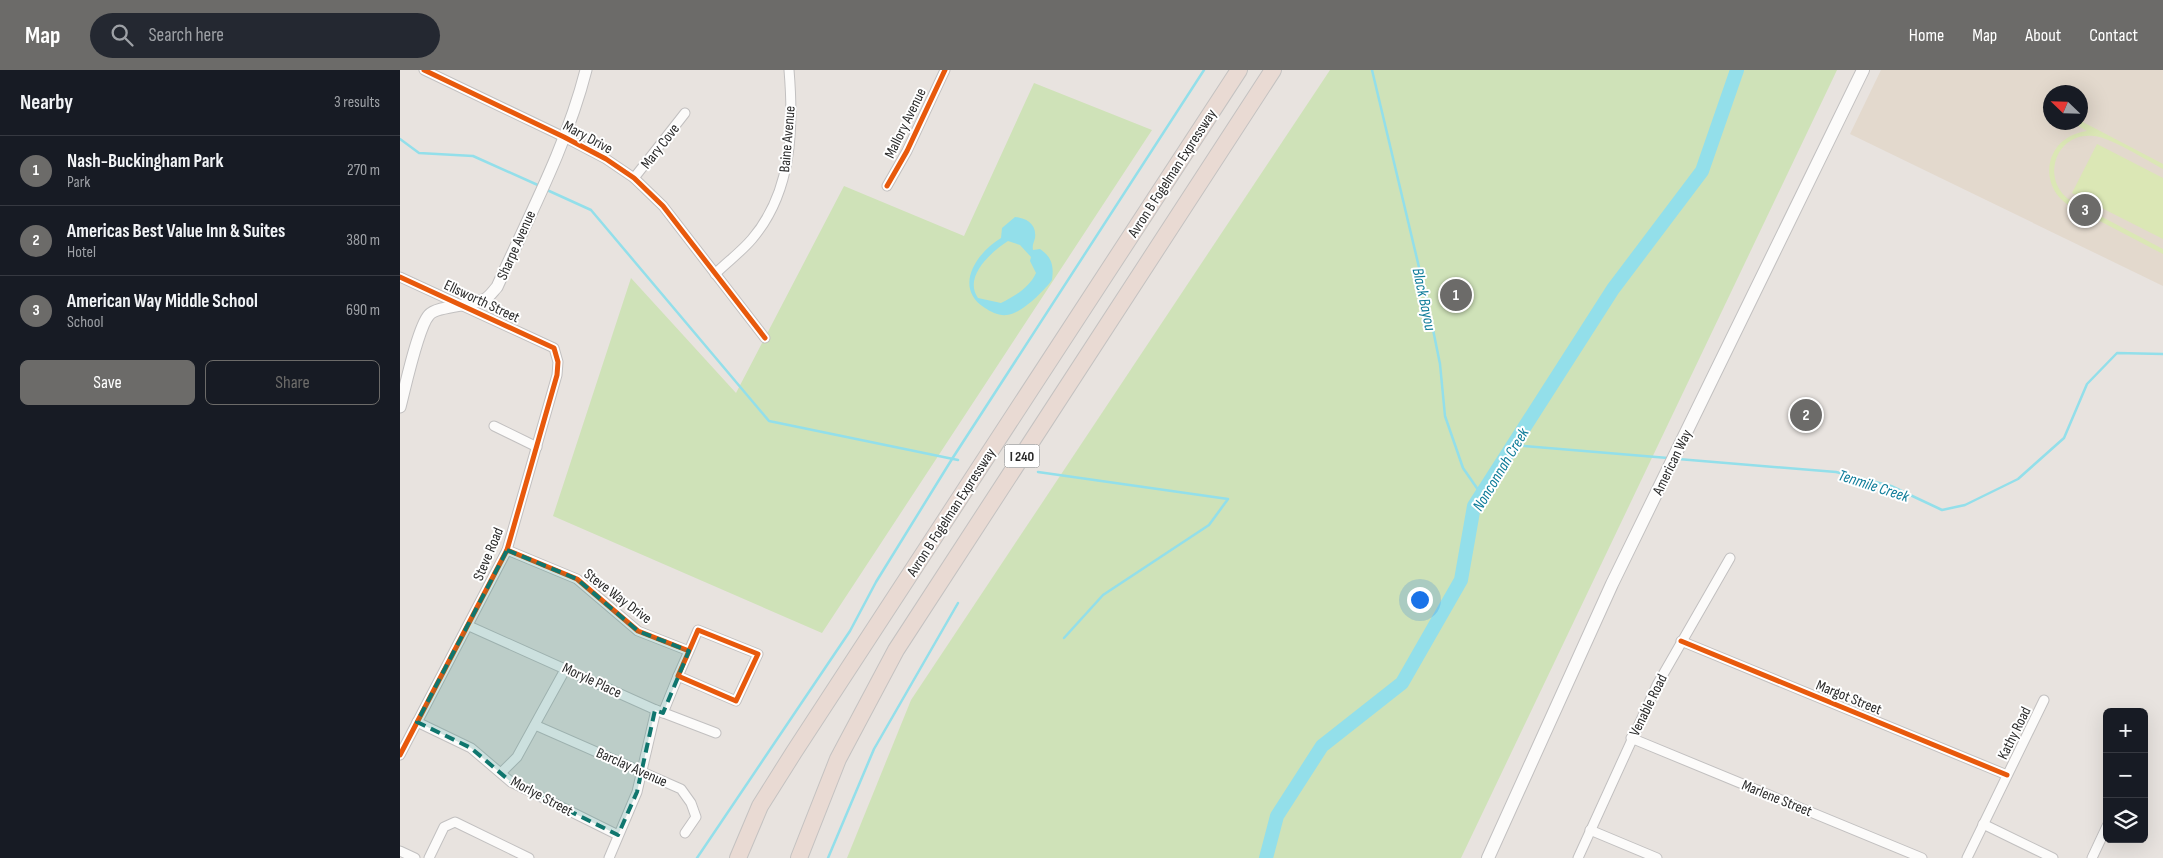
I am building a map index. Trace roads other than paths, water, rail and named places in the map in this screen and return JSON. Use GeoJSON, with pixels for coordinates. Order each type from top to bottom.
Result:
{"type":"FeatureCollection","features":[{"type":"Feature","properties":{"kind":"highway","name":"Avron B Fogelman Expressway"},"geometry":{"type":"LineString","coordinates":[[738,858],[760,806],[1239,70]]}},
{"type":"Feature","properties":{"kind":"highway","name":"Avron B Fogelman Expressway"},"geometry":{"type":"LineString","coordinates":[[799,858],[838,759],[896,650],[1273,70]]}},
{"type":"Feature","properties":{"kind":"highway"},"geometry":{"type":"LineString","coordinates":[[725,858],[760,806]]}},
{"type":"Feature","properties":{"kind":"main road","name":"American Way"},"geometry":{"type":"LineString","coordinates":[[1488,858],[1575,663],[1863,70]]}},
{"type":"Feature","properties":{"kind":"street","name":"Mary Drive"},"geometry":{"type":"LineString","coordinates":[[424,70],[564,137],[606,159],[634,178],[663,206],[765,338]]}},
{"type":"Feature","properties":{"kind":"street","name":"Sharpe Avenue"},"geometry":{"type":"LineString","coordinates":[[400,407],[422,326],[429,314],[444,308],[463,307],[486,299],[497,287],[564,137],[586,70]]}},
{"type":"Feature","properties":{"kind":"street","name":"Baine Avenue"},"geometry":{"type":"LineString","coordinates":[[716,274],[752,240],[768,216],[783,182],[789,154],[791,112],[789,70]]}},
{"type":"Feature","properties":{"kind":"street","name":"Mallory Avenue"},"geometry":{"type":"LineString","coordinates":[[887,186],[907,151],[945,70]]}},
{"type":"Feature","properties":{"kind":"street","name":"Mary Cove"},"geometry":{"type":"LineString","coordinates":[[634,178],[685,113]]}},
{"type":"Feature","properties":{"kind":"street","name":"Ellsworth Street"},"geometry":{"type":"LineString","coordinates":[[400,277],[554,348]]}},
{"type":"Feature","properties":{"kind":"street","name":"Steve Road"},"geometry":{"type":"LineString","coordinates":[[400,755],[507,550],[557,375],[558,362],[554,348]]}},
{"type":"Feature","properties":{"kind":"street"},"geometry":{"type":"LineString","coordinates":[[494,426],[537,447]]}},
{"type":"Feature","properties":{"kind":"street","name":"Steve Way Drive"},"geometry":{"type":"LineString","coordinates":[[507,550],[577,579],[638,631],[689,651]]}},
{"type":"Feature","properties":{"kind":"street","name":"Venable Road"},"geometry":{"type":"LineString","coordinates":[[1578,858],[1631,738],[1657,685],[1730,558]]}},
{"type":"Feature","properties":{"kind":"street","name":"Moryle Place"},"geometry":{"type":"LineString","coordinates":[[468,626],[660,711],[716,733]]}},
{"type":"Feature","properties":{"kind":"street"},"geometry":{"type":"LineString","coordinates":[[609,858],[637,792],[640,771],[660,711],[698,630],[758,654],[736,702],[678,676]]}},
{"type":"Feature","properties":{"kind":"street","name":"Margot Street"},"geometry":{"type":"LineString","coordinates":[[1681,641],[2007,775]]}},
{"type":"Feature","properties":{"kind":"street"},"geometry":{"type":"LineString","coordinates":[[501,772],[517,757],[566,668]]}},
{"type":"Feature","properties":{"kind":"street","name":"Kathy Road"},"geometry":{"type":"LineString","coordinates":[[1967,858],[2044,700]]}},
{"type":"Feature","properties":{"kind":"street","name":"Morlye Street"},"geometry":{"type":"LineString","coordinates":[[417,722],[472,748],[511,782],[618,835]]}},
{"type":"Feature","properties":{"kind":"street","name":"Barclay Avenue"},"geometry":{"type":"LineString","coordinates":[[535,725],[681,789],[691,803],[696,817],[685,833]]}},
{"type":"Feature","properties":{"kind":"street","name":"Marlene Street"},"geometry":{"type":"LineString","coordinates":[[1631,738],[1922,858]]}},
{"type":"Feature","properties":{"kind":"street"},"geometry":{"type":"LineString","coordinates":[[429,858],[444,827],[455,822],[517,855],[529,858]]}},
{"type":"Feature","properties":{"kind":"street"},"geometry":{"type":"LineString","coordinates":[[1983,824],[2053,858]]}},
{"type":"Feature","properties":{"kind":"street"},"geometry":{"type":"LineString","coordinates":[[1590,830],[1657,858]]}},
{"type":"Feature","properties":{"kind":"street"},"geometry":{"type":"LineString","coordinates":[[2092,858],[2103,835]]}},
{"type":"Feature","properties":{"kind":"street"},"geometry":{"type":"LineString","coordinates":[[400,851],[415,858]]}},
{"type":"Feature","properties":{"kind":"water"},"geometry":{"type":"Polygon","coordinates":[[[1015,217],[1030,223],[1035,233],[1033,250],[1040,249],[1047,255],[1053,270],[1052,280],[1038,296],[1019,311],[1004,315],[990,311],[975,300],[970,291],[969,281],[972,271],[983,252],[1001,238],[1002,228],[1015,217]],[[1008,241],[987,258],[976,274],[974,282],[974,290],[978,298],[1001,303],[1017,294],[1030,283],[1036,273],[1030,261],[1031,257],[1020,245],[1008,241]]]}},
{"type":"Feature","properties":{"kind":"waterway"},"geometry":{"type":"LineString","coordinates":[[697,858],[850,631],[876,582],[952,459],[1204,70]]}},
{"type":"Feature","properties":{"kind":"waterway","name":"Black Bayou"},"geometry":{"type":"LineString","coordinates":[[1372,70],[1428,305],[1440,364],[1445,416],[1463,468],[1481,494]]}},
{"type":"Feature","properties":{"kind":"waterway","name":"Nonconnah Creek"},"geometry":{"type":"LineString","coordinates":[[1266,858],[1277,816],[1322,746],[1402,683],[1461,580],[1474,506],[1613,289],[1702,171],[1737,70]]}},
{"type":"Feature","properties":{"kind":"waterway"},"geometry":{"type":"LineString","coordinates":[[400,139],[419,153],[473,156],[540,186]]}},
{"type":"Feature","properties":{"kind":"waterway"},"geometry":{"type":"LineString","coordinates":[[547,190],[591,210],[769,421],[958,460]]}},
{"type":"Feature","properties":{"kind":"waterway","name":"Tenmile Creek"},"geometry":{"type":"LineString","coordinates":[[1678,459],[1836,472],[1891,486],[1942,510],[1965,505],[2018,479],[2064,438],[2087,384],[2117,353],[2163,354]]}},
{"type":"Feature","properties":{"kind":"waterway","name":"Tenmile Creek"},"geometry":{"type":"LineString","coordinates":[[1513,445],[1668,458]]}},
{"type":"Feature","properties":{"kind":"waterway"},"geometry":{"type":"LineString","coordinates":[[1038,472],[1228,499],[1209,525],[1103,595],[1064,638]]}},
{"type":"Feature","properties":{"kind":"waterway"},"geometry":{"type":"LineString","coordinates":[[828,858],[874,749],[958,603]]}},
{"type":"Feature","properties":{"kind":"place","name":"American Way Middle School"},"geometry":{"type":"Point","coordinates":[2085,210]}},
{"type":"Feature","properties":{"kind":"place","name":"Nash-Buckingham Park"},"geometry":{"type":"Point","coordinates":[1456,295]}},
{"type":"Feature","properties":{"kind":"place","name":"Americas Best Value Inn & Suites"},"geometry":{"type":"Point","coordinates":[1806,415]}}]}
